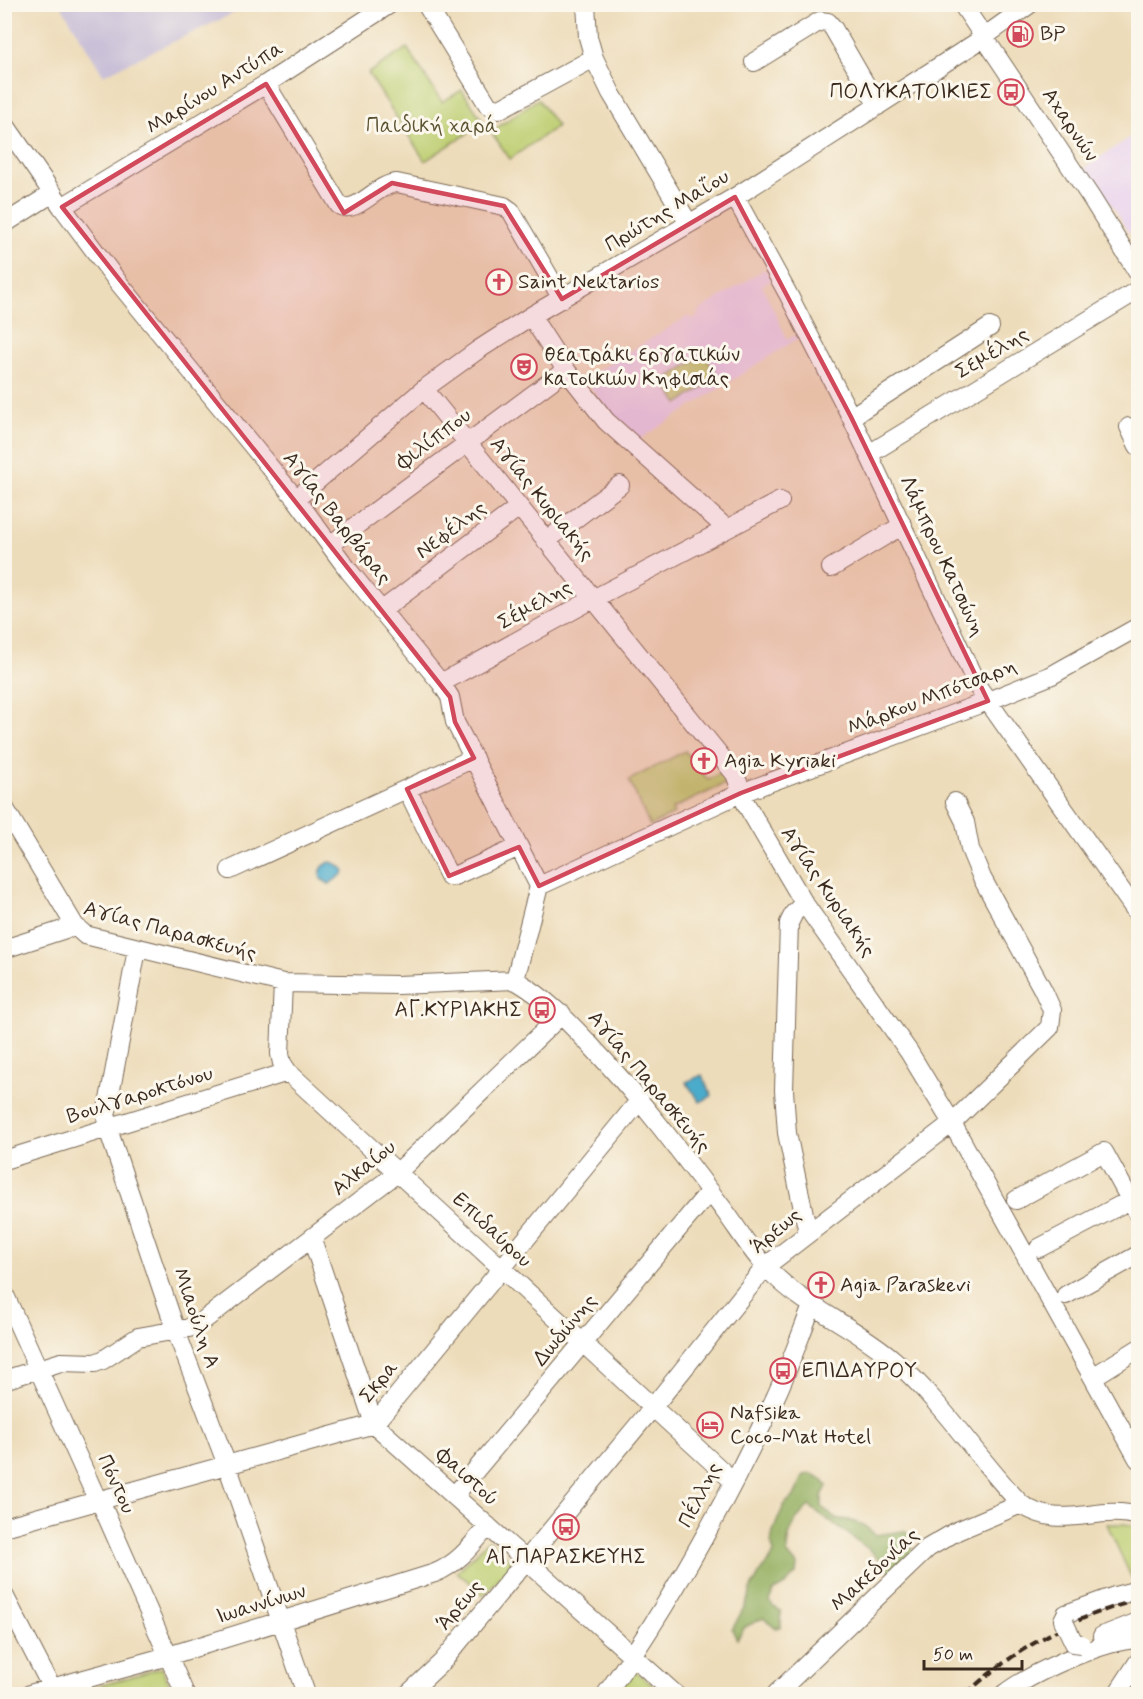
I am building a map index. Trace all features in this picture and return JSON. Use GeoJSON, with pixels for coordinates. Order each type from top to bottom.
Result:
{"type":"FeatureCollection","features":[{"type":"Feature","properties":{"kind":"street","name":"Μαρίνου Αντύπα"},"geometry":{"type":"LineString","coordinates":[[4,224],[58,200],[266,84],[390,4]]}},
{"type":"Feature","properties":{"kind":"street"},"geometry":{"type":"LineString","coordinates":[[426,4],[488,105],[498,110],[594,58]]}},
{"type":"Feature","properties":{"kind":"street"},"geometry":{"type":"LineString","coordinates":[[585,4],[588,37],[594,58],[611,93],[689,224]]}},
{"type":"Feature","properties":{"kind":"street","name":"Αχαρνών"},"geometry":{"type":"LineString","coordinates":[[962,4],[1092,198],[1138,273]]}},
{"type":"Feature","properties":{"kind":"street","name":"Πρώτης Μαΐου"},"geometry":{"type":"LineString","coordinates":[[296,500],[424,389],[478,350],[531,316],[735,197],[984,38],[1030,4]]}},
{"type":"Feature","properties":{"kind":"street"},"geometry":{"type":"LineString","coordinates":[[754,62],[820,21],[828,22],[878,106]]}},
{"type":"Feature","properties":{"kind":"street"},"geometry":{"type":"LineString","coordinates":[[266,84],[339,205],[351,208],[385,185],[398,183],[504,206],[511,211],[562,298]]}},
{"type":"Feature","properties":{"kind":"street","name":"Αγίας Βαρβάρας"},"geometry":{"type":"LineString","coordinates":[[4,123],[118,282],[296,500],[381,611],[441,683],[450,697],[455,722],[539,886]]}},
{"type":"Feature","properties":{"kind":"street","name":"Λάμπρου Κατσώνη"},"geometry":{"type":"LineString","coordinates":[[735,197],[851,417],[978,687],[1138,914]]}},
{"type":"Feature","properties":{"kind":"street","name":"Σεμέλης"},"geometry":{"type":"LineString","coordinates":[[869,454],[1138,290]]}},
{"type":"Feature","properties":{"kind":"street"},"geometry":{"type":"LineString","coordinates":[[531,316],[566,370],[606,421],[726,528]]}},
{"type":"Feature","properties":{"kind":"street"},"geometry":{"type":"LineString","coordinates":[[851,417],[990,327]]}},
{"type":"Feature","properties":{"kind":"street","name":"Φιλίππου"},"geometry":{"type":"LineString","coordinates":[[330,545],[566,370]]}},
{"type":"Feature","properties":{"kind":"street","name":"Αγίας Κυριακής"},"geometry":{"type":"LineString","coordinates":[[424,389],[735,774],[741,793],[772,851],[804,903],[909,1052],[952,1123],[1138,1458]]}},
{"type":"Feature","properties":{"kind":"street"},"geometry":{"type":"LineString","coordinates":[[1130,427],[1138,446]]}},
{"type":"Feature","properties":{"kind":"street"},"geometry":{"type":"LineString","coordinates":[[546,541],[620,485]]}},
{"type":"Feature","properties":{"kind":"street","name":"Σέμελης"},"geometry":{"type":"LineString","coordinates":[[441,683],[593,599],[780,501]]}},
{"type":"Feature","properties":{"kind":"street","name":"Νεφέλης"},"geometry":{"type":"LineString","coordinates":[[381,611],[519,507]]}},
{"type":"Feature","properties":{"kind":"street"},"geometry":{"type":"LineString","coordinates":[[831,568],[903,525]]}},
{"type":"Feature","properties":{"kind":"street","name":"Μάρκου Μπότσαρη"},"geometry":{"type":"LineString","coordinates":[[539,886],[741,793],[1052,675],[1138,627]]}},
{"type":"Feature","properties":{"kind":"street"},"geometry":{"type":"LineString","coordinates":[[230,870],[474,758]]}},
{"type":"Feature","properties":{"kind":"street"},"geometry":{"type":"LineString","coordinates":[[407,789],[449,876],[454,876],[519,847]]}},
{"type":"Feature","properties":{"kind":"street","name":"Άρεως"},"geometry":{"type":"LineString","coordinates":[[408,1695],[442,1662],[653,1407],[766,1266],[952,1123],[1050,1027],[1052,1010],[982,878],[970,849],[965,822],[956,802]]}},
{"type":"Feature","properties":{"kind":"street"},"geometry":{"type":"LineString","coordinates":[[4,807],[75,926]]}},
{"type":"Feature","properties":{"kind":"street"},"geometry":{"type":"LineString","coordinates":[[515,980],[539,886]]}},
{"type":"Feature","properties":{"kind":"street"},"geometry":{"type":"LineString","coordinates":[[804,903],[794,913],[789,924],[784,1090],[787,1133],[808,1233]]}},
{"type":"Feature","properties":{"kind":"street","name":"Αγίας Παρασκευής"},"geometry":{"type":"LineString","coordinates":[[4,949],[75,926],[86,935],[282,983],[398,985],[515,980],[544,998],[561,1014],[640,1100],[766,1266],[785,1287],[895,1361],[953,1422],[1021,1504],[1031,1511],[1057,1518],[1130,1513]]}},
{"type":"Feature","properties":{"kind":"street","name":"Μιαούλη Α"},"geometry":{"type":"LineString","coordinates":[[137,949],[106,1116],[108,1129],[176,1331],[227,1465],[306,1695]]}},
{"type":"Feature","properties":{"kind":"street"},"geometry":{"type":"LineString","coordinates":[[282,983],[280,1054],[282,1063],[288,1072]]}},
{"type":"Feature","properties":{"kind":"street","name":"Αλκαίου"},"geometry":{"type":"LineString","coordinates":[[4,1380],[61,1362],[95,1363],[138,1337],[189,1328],[204,1320],[397,1173],[561,1014]]}},
{"type":"Feature","properties":{"kind":"street","name":"Βουλγαροκτόνου"},"geometry":{"type":"LineString","coordinates":[[4,1160],[288,1072]]}},
{"type":"Feature","properties":{"kind":"street","name":"Επιδαύρου"},"geometry":{"type":"LineString","coordinates":[[288,1072],[733,1481]]}},
{"type":"Feature","properties":{"kind":"street","name":"Σκρα"},"geometry":{"type":"LineString","coordinates":[[4,1527],[374,1424],[640,1100]]}},
{"type":"Feature","properties":{"kind":"street"},"geometry":{"type":"LineString","coordinates":[[1016,1200],[1104,1152],[1134,1207],[1039,1248]]}},
{"type":"Feature","properties":{"kind":"street","name":"Δωδώνης"},"geometry":{"type":"LineString","coordinates":[[454,1496],[710,1191]]}},
{"type":"Feature","properties":{"kind":"street","name":"Φαιστού"},"geometry":{"type":"LineString","coordinates":[[312,1239],[374,1424],[675,1695]]}},
{"type":"Feature","properties":{"kind":"street"},"geometry":{"type":"LineString","coordinates":[[1066,1295],[1138,1255]]}},
{"type":"Feature","properties":{"kind":"street","name":"Πόντου"},"geometry":{"type":"LineString","coordinates":[[4,1293],[100,1501],[184,1695]]}},
{"type":"Feature","properties":{"kind":"street","name":"Πέλλης"},"geometry":{"type":"LineString","coordinates":[[606,1695],[633,1657],[679,1583],[775,1398],[812,1306]]}},
{"type":"Feature","properties":{"kind":"street"},"geometry":{"type":"LineString","coordinates":[[1101,1372],[1138,1349]]}},
{"type":"Feature","properties":{"kind":"street"},"geometry":{"type":"LineString","coordinates":[[1130,1513],[1138,1498]]}},
{"type":"Feature","properties":{"kind":"street","name":"Μακεδονίας"},"geometry":{"type":"LineString","coordinates":[[776,1695],[928,1548],[957,1531],[1021,1504]]}},
{"type":"Feature","properties":{"kind":"street","name":"Ιωαννίνων"},"geometry":{"type":"LineString","coordinates":[[30,1695],[53,1691],[448,1568],[488,1526]]}},
{"type":"Feature","properties":{"kind":"street"},"geometry":{"type":"LineString","coordinates":[[1138,1590],[1066,1614],[1063,1620],[1074,1643],[1081,1644],[1138,1622]]}},
{"type":"Feature","properties":{"kind":"street"},"geometry":{"type":"LineString","coordinates":[[4,1595],[53,1691]]}},
{"type":"Feature","properties":{"kind":"street"},"geometry":{"type":"LineString","coordinates":[[1004,1695],[1017,1684],[1055,1665],[1124,1640],[1138,1639]]}},
{"type":"Feature","properties":{"kind":"street"},"geometry":{"type":"LineString","coordinates":[[1117,1695],[1138,1662]]}},
{"type":"Feature","properties":{"kind":"highlighted area"},"geometry":{"type":"Polygon","coordinates":[[[266,84],[344,213],[392,183],[504,206],[562,299],[735,197],[851,417],[988,701],[741,793],[539,886],[519,847],[449,876],[407,789],[474,758],[455,722],[450,697],[62,207],[266,84]]]}},
{"type":"Feature","properties":{"kind":"shaded area"},"geometry":{"type":"Polygon","coordinates":[[[61,5],[251,5],[103,75],[61,5]]]}},
{"type":"Feature","properties":{"kind":"shaded area"},"geometry":{"type":"Polygon","coordinates":[[[1138,132],[1138,227],[1128,233],[1116,211],[1084,168],[1138,132]]]}},
{"type":"Feature","properties":{"kind":"shaded area"},"geometry":{"type":"Polygon","coordinates":[[[765,269],[772,280],[762,285],[787,339],[798,335],[800,337],[637,441],[635,439],[638,436],[624,423],[620,426],[584,379],[689,316],[693,320],[699,315],[697,312],[765,269]]]}},
{"type":"Feature","properties":{"kind":"green space","name":"Παιδική χαρά"},"geometry":{"type":"Polygon","coordinates":[[[407,48],[442,102],[462,90],[484,123],[425,161],[368,73],[407,48]]]}},
{"type":"Feature","properties":{"kind":"green space"},"geometry":{"type":"Polygon","coordinates":[[[538,99],[557,126],[510,159],[491,132],[538,99]]]}},
{"type":"Feature","properties":{"kind":"green space"},"geometry":{"type":"Polygon","coordinates":[[[704,354],[719,377],[678,404],[663,381],[704,354]]]}},
{"type":"Feature","properties":{"kind":"green space"},"geometry":{"type":"Polygon","coordinates":[[[685,751],[708,780],[725,770],[729,782],[672,809],[674,814],[650,826],[629,780],[685,751]]]}},
{"type":"Feature","properties":{"kind":"green space"},"geometry":{"type":"Polygon","coordinates":[[[812,1474],[822,1479],[827,1486],[822,1496],[822,1507],[834,1518],[863,1525],[876,1535],[904,1531],[911,1536],[913,1552],[897,1571],[890,1571],[870,1550],[809,1506],[796,1521],[788,1539],[787,1553],[797,1565],[796,1574],[785,1585],[774,1591],[770,1601],[773,1607],[781,1611],[781,1627],[775,1628],[763,1618],[745,1627],[737,1639],[732,1630],[749,1598],[751,1587],[773,1555],[771,1543],[773,1531],[785,1503],[793,1498],[804,1475],[812,1474]]]}},
{"type":"Feature","properties":{"kind":"green space"},"geometry":{"type":"Polygon","coordinates":[[[1107,1524],[1138,1527],[1138,1578],[1132,1579],[1107,1524]]]}},
{"type":"Feature","properties":{"kind":"green space"},"geometry":{"type":"Polygon","coordinates":[[[489,1540],[513,1563],[484,1595],[457,1572],[489,1540]]]}},
{"type":"Feature","properties":{"kind":"green space"},"geometry":{"type":"Polygon","coordinates":[[[161,1668],[175,1694],[72,1694],[161,1668]]]}},
{"type":"Feature","properties":{"kind":"green space"},"geometry":{"type":"Polygon","coordinates":[[[633,1669],[663,1694],[615,1694],[633,1669]]]}},
{"type":"Feature","properties":{"kind":"water"},"geometry":{"type":"Polygon","coordinates":[[[330,862],[344,870],[343,874],[329,884],[321,879],[320,873],[323,867],[330,862]]]}},
{"type":"Feature","properties":{"kind":"water"},"geometry":{"type":"Polygon","coordinates":[[[702,1075],[712,1096],[700,1102],[686,1082],[702,1075]]]}},
{"type":"Feature","properties":{"kind":"railway"},"geometry":{"type":"LineString","coordinates":[[966,1694],[1004,1663],[1046,1636],[1091,1615],[1138,1600]]}},
{"type":"Feature","properties":{"kind":"place","name":"BP"},"geometry":{"type":"Point","coordinates":[1020,34]}},
{"type":"Feature","properties":{"kind":"place","name":"ΠΟΛΥΚΑΤΟΙΚΙΕΣ"},"geometry":{"type":"Point","coordinates":[1011,92]}},
{"type":"Feature","properties":{"kind":"place","name":"Saint Nektarios"},"geometry":{"type":"Point","coordinates":[499,282]}},
{"type":"Feature","properties":{"kind":"place","name":"θεατράκι εργατικών κατοικιών Κηφισιάς"},"geometry":{"type":"Point","coordinates":[524,367]}},
{"type":"Feature","properties":{"kind":"place","name":"Agia Kyriaki"},"geometry":{"type":"Point","coordinates":[704,761]}},
{"type":"Feature","properties":{"kind":"place","name":"ΑΓ.ΚΥΡΙΑΚΗΣ"},"geometry":{"type":"Point","coordinates":[542,1010]}},
{"type":"Feature","properties":{"kind":"place","name":"Agia Paraskevi"},"geometry":{"type":"Point","coordinates":[821,1285]}},
{"type":"Feature","properties":{"kind":"place","name":"ΕΠΙΔΑΥΡΟΥ"},"geometry":{"type":"Point","coordinates":[783,1371]}},
{"type":"Feature","properties":{"kind":"place","name":"Nafsika Coco-Mat Hotel"},"geometry":{"type":"Point","coordinates":[710,1425]}},
{"type":"Feature","properties":{"kind":"place","name":"ΑΓ.ΠΑΡΑΣΚΕΥΗΣ"},"geometry":{"type":"Point","coordinates":[566,1527]}}]}
